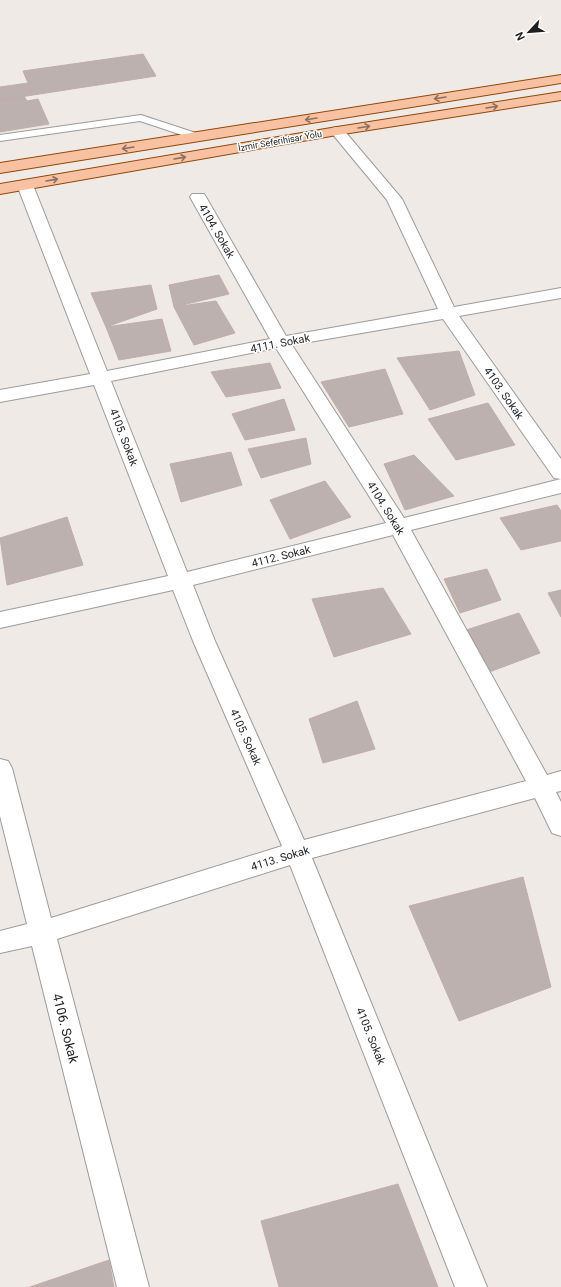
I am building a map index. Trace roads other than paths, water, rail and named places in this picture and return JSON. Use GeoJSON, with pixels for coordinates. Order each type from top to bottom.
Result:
{"type":"FeatureCollection","features":[{"type":"Feature","properties":{"kind":"main road","name":"İzmir Seferihisar Yolu"},"geometry":{"type":"LineString","coordinates":[[0,168],[561,79]]}},
{"type":"Feature","properties":{"kind":"main road","name":"İzmir Seferihisar Yolu"},"geometry":{"type":"LineString","coordinates":[[0,189],[337,131],[561,96]]}},
{"type":"Feature","properties":{"kind":"street","name":"4103. Sokak"},"geometry":{"type":"LineString","coordinates":[[337,131],[394,199],[448,313],[561,473]]}},
{"type":"Feature","properties":{"kind":"street","name":"4105. Sokak"},"geometry":{"type":"LineString","coordinates":[[25,185],[204,640],[297,852],[471,1287]]}},
{"type":"Feature","properties":{"kind":"street","name":"4104. Sokak"},"geometry":{"type":"LineString","coordinates":[[198,197],[281,342],[399,527],[551,784],[561,826]]}},
{"type":"Feature","properties":{"kind":"street","name":"4111. Sokak"},"geometry":{"type":"LineString","coordinates":[[0,396],[101,378],[281,342],[561,293]]}},
{"type":"Feature","properties":{"kind":"street","name":"4112. Sokak"},"geometry":{"type":"LineString","coordinates":[[0,620],[181,581],[561,486]]}},
{"type":"Feature","properties":{"kind":"street","name":"4106. Sokak"},"geometry":{"type":"LineString","coordinates":[[0,768],[132,1287]]}},
{"type":"Feature","properties":{"kind":"street","name":"4113. Sokak"},"geometry":{"type":"LineString","coordinates":[[0,942],[42,932],[297,852],[551,784]]}},
{"type":"Feature","properties":{"kind":"lane"},"geometry":{"type":"LineString","coordinates":[[0,138],[141,118],[198,137]]}}]}
